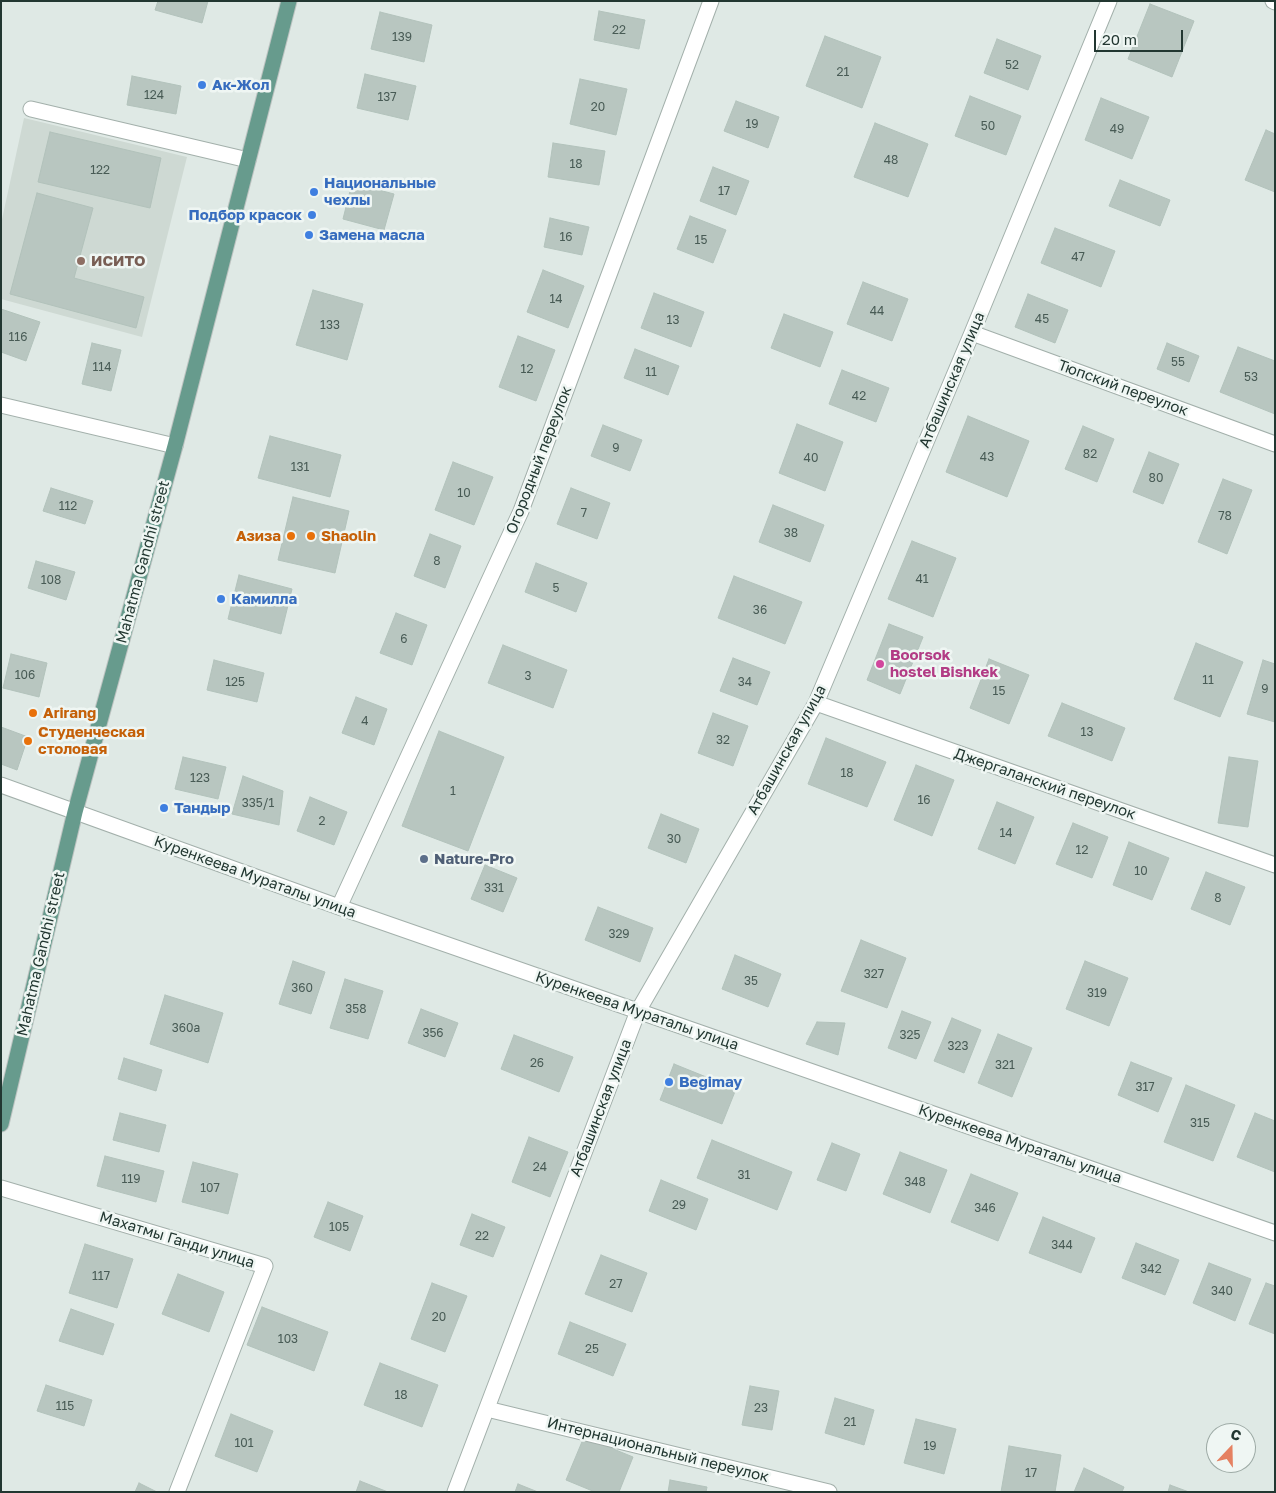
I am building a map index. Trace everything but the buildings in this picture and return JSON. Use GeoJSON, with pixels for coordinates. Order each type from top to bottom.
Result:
{"type":"FeatureCollection","features":[{"type":"Feature","properties":{"kind":"main road","name":"Mahatma Gandhi street"},"geometry":{"type":"LineString","coordinates":[[1,1124],[75,812],[175,446],[289,1]]}},
{"type":"Feature","properties":{"kind":"street","name":"Огородный переулок"},"geometry":{"type":"LineString","coordinates":[[339,907],[522,511],[711,1]]}},
{"type":"Feature","properties":{"kind":"street","name":"Атбашинская улица"},"geometry":{"type":"LineString","coordinates":[[455,1492],[638,1011],[816,703],[1109,1]]}},
{"type":"Feature","properties":{"kind":"street"},"geometry":{"type":"LineString","coordinates":[[31,109],[248,160]]}},
{"type":"Feature","properties":{"kind":"street","name":"Тюпский переулок"},"geometry":{"type":"LineString","coordinates":[[972,333],[1275,444]]}},
{"type":"Feature","properties":{"kind":"street"},"geometry":{"type":"LineString","coordinates":[[1,405],[175,446]]}},
{"type":"Feature","properties":{"kind":"street","name":"Джергаланский переулок"},"geometry":{"type":"LineString","coordinates":[[816,703],[1275,865]]}},
{"type":"Feature","properties":{"kind":"street","name":"Куренкеева Мураталы улица"},"geometry":{"type":"LineString","coordinates":[[1,785],[339,907],[1275,1233]]}},
{"type":"Feature","properties":{"kind":"street","name":"Махатмы Ганди улица"},"geometry":{"type":"LineString","coordinates":[[1,1188],[265,1266],[178,1492]]}},
{"type":"Feature","properties":{"kind":"street","name":"Интернациональный переулок"},"geometry":{"type":"LineString","coordinates":[[487,1409],[829,1492]]}},
{"type":"Feature","properties":{"kind":"shaded area","name":"ИСИТО"},"geometry":{"type":"Polygon","coordinates":[[[24,118],[187,157],[142,337],[1,299],[1,224],[24,118]]]}},
{"type":"Feature","properties":{"kind":"place","name":"Ак-Жол"},"geometry":{"type":"Point","coordinates":[202,85]}},
{"type":"Feature","properties":{"kind":"place","name":"Национальные чехлы"},"geometry":{"type":"Point","coordinates":[314,192]}},
{"type":"Feature","properties":{"kind":"place","name":"Подбор красок"},"geometry":{"type":"Point","coordinates":[312,215]}},
{"type":"Feature","properties":{"kind":"place","name":"Замена масла"},"geometry":{"type":"Point","coordinates":[309,235]}},
{"type":"Feature","properties":{"kind":"place","name":"ИСИТО"},"geometry":{"type":"Point","coordinates":[81,261]}},
{"type":"Feature","properties":{"kind":"place","name":"Азиза"},"geometry":{"type":"Point","coordinates":[291,536]}},
{"type":"Feature","properties":{"kind":"place","name":"Shaolin"},"geometry":{"type":"Point","coordinates":[311,536]}},
{"type":"Feature","properties":{"kind":"place","name":"Камилла"},"geometry":{"type":"Point","coordinates":[221,599]}},
{"type":"Feature","properties":{"kind":"place","name":"Boorsok hostel Bishkek"},"geometry":{"type":"Point","coordinates":[880,664]}},
{"type":"Feature","properties":{"kind":"place","name":"Arirang"},"geometry":{"type":"Point","coordinates":[33,713]}},
{"type":"Feature","properties":{"kind":"place","name":"Студенческая столовая"},"geometry":{"type":"Point","coordinates":[28,741]}},
{"type":"Feature","properties":{"kind":"place","name":"Тандыр"},"geometry":{"type":"Point","coordinates":[164,808]}},
{"type":"Feature","properties":{"kind":"place","name":"Nature-Pro"},"geometry":{"type":"Point","coordinates":[424,859]}},
{"type":"Feature","properties":{"kind":"place","name":"Begimay"},"geometry":{"type":"Point","coordinates":[669,1082]}}]}
